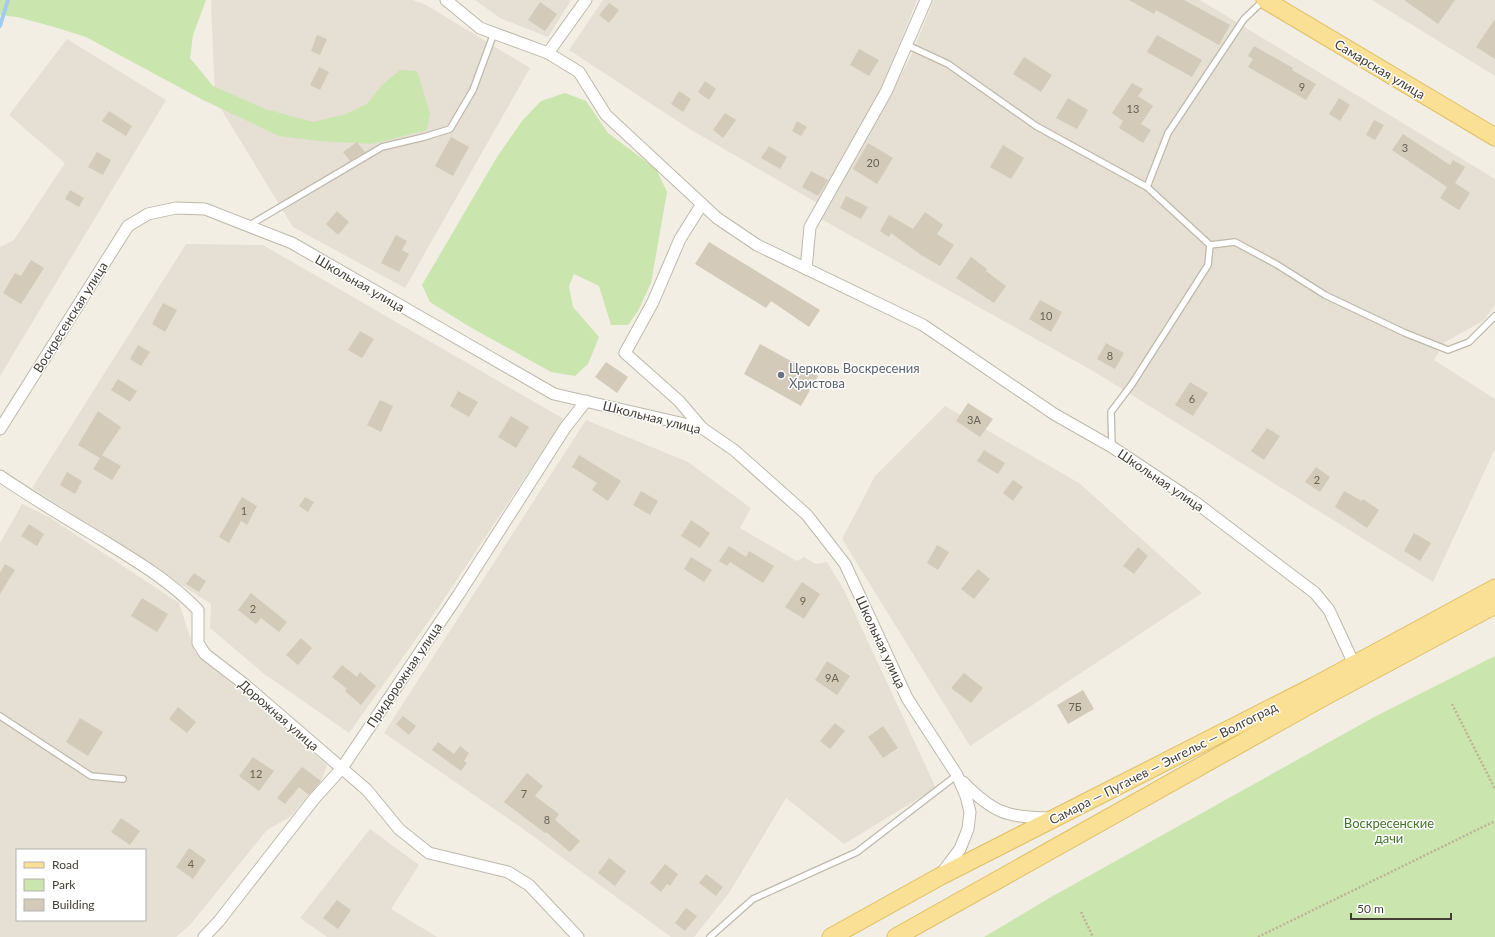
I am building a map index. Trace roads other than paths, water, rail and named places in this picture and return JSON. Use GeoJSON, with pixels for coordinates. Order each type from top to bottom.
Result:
{"type":"FeatureCollection","features":[{"type":"Feature","properties":{"kind":"main road","name":"Самарская улица"},"geometry":{"type":"LineString","coordinates":[[1265,0],[1495,137]]}},
{"type":"Feature","properties":{"kind":"main road","name":"Самара — Пугачев — Энгельс — Волгоград"},"geometry":{"type":"LineString","coordinates":[[831,937],[939,877],[1354,664],[1495,588]]}},
{"type":"Feature","properties":{"kind":"main road","name":"Самара — Пугачев — Энгельс — Волгоград"},"geometry":{"type":"LineString","coordinates":[[896,937],[1322,698],[1495,605]]}},
{"type":"Feature","properties":{"kind":"street","name":"Школьная улица"},"geometry":{"type":"LineString","coordinates":[[446,0],[480,28],[548,53],[579,72],[606,115],[717,218],[757,245],[806,270],[923,325],[1054,414],[1112,447],[1195,502],[1315,593],[1329,610],[1354,664]]}},
{"type":"Feature","properties":{"kind":"street"},"geometry":{"type":"LineString","coordinates":[[548,53],[586,0]]}},
{"type":"Feature","properties":{"kind":"street"},"geometry":{"type":"LineString","coordinates":[[806,270],[810,227],[886,92],[926,0]]}},
{"type":"Feature","properties":{"kind":"street"},"geometry":{"type":"LineString","coordinates":[[702,204],[680,238],[653,302],[625,353],[679,401],[702,428]]}},
{"type":"Feature","properties":{"kind":"street","name":"Школьная улица"},"geometry":{"type":"LineString","coordinates":[[148,214],[176,208],[205,209],[292,243],[554,394],[702,428],[734,450],[806,515],[845,564],[907,698],[957,775],[966,796],[970,812],[968,829],[960,849],[939,877]]}},
{"type":"Feature","properties":{"kind":"street","name":"Воскресенская улица"},"geometry":{"type":"LineString","coordinates":[[0,429],[128,226],[148,214]]}},
{"type":"Feature","properties":{"kind":"street","name":"Придорожная улица"},"geometry":{"type":"LineString","coordinates":[[204,937],[219,921],[314,799],[342,768],[459,594],[565,428],[586,401]]}},
{"type":"Feature","properties":{"kind":"street","name":"Дорожная улица"},"geometry":{"type":"LineString","coordinates":[[0,476],[36,501],[135,560],[183,594],[198,610],[198,643],[206,654],[244,684],[367,790],[399,829],[429,853],[508,872],[530,885],[578,937]]}},
{"type":"Feature","properties":{"kind":"street"},"geometry":{"type":"LineString","coordinates":[[957,775],[977,796],[1005,814],[1024,818],[1055,818]]}},
{"type":"Feature","properties":{"kind":"lane"},"geometry":{"type":"LineString","coordinates":[[1147,187],[1168,133],[1244,19],[1265,0]]}},
{"type":"Feature","properties":{"kind":"lane"},"geometry":{"type":"LineString","coordinates":[[248,226],[382,148],[450,129],[473,90],[494,33]]}},
{"type":"Feature","properties":{"kind":"lane"},"geometry":{"type":"LineString","coordinates":[[907,44],[948,64],[1036,126],[1147,187],[1210,245],[1235,242],[1276,264],[1325,295],[1405,333],[1448,350],[1469,342],[1495,316]]}},
{"type":"Feature","properties":{"kind":"lane"},"geometry":{"type":"LineString","coordinates":[[1112,447],[1111,412],[1132,384],[1208,265],[1210,245]]}},
{"type":"Feature","properties":{"kind":"lane"},"geometry":{"type":"LineString","coordinates":[[0,716],[91,776],[124,780]]}},
{"type":"Feature","properties":{"kind":"lane"},"geometry":{"type":"LineString","coordinates":[[710,937],[753,899],[857,852],[957,775]]}},
{"type":"Feature","properties":{"kind":"waterway"},"geometry":{"type":"LineString","coordinates":[[0,26],[8,0]]}},
{"type":"Feature","properties":{"kind":"place","name":"Церковь Воскресения Христова"},"geometry":{"type":"Point","coordinates":[781,375]}},
{"type":"Feature","properties":{"kind":"park label","name":"Воскресенские дачи"},"geometry":{"type":"Point","coordinates":[1389,830]}}]}
